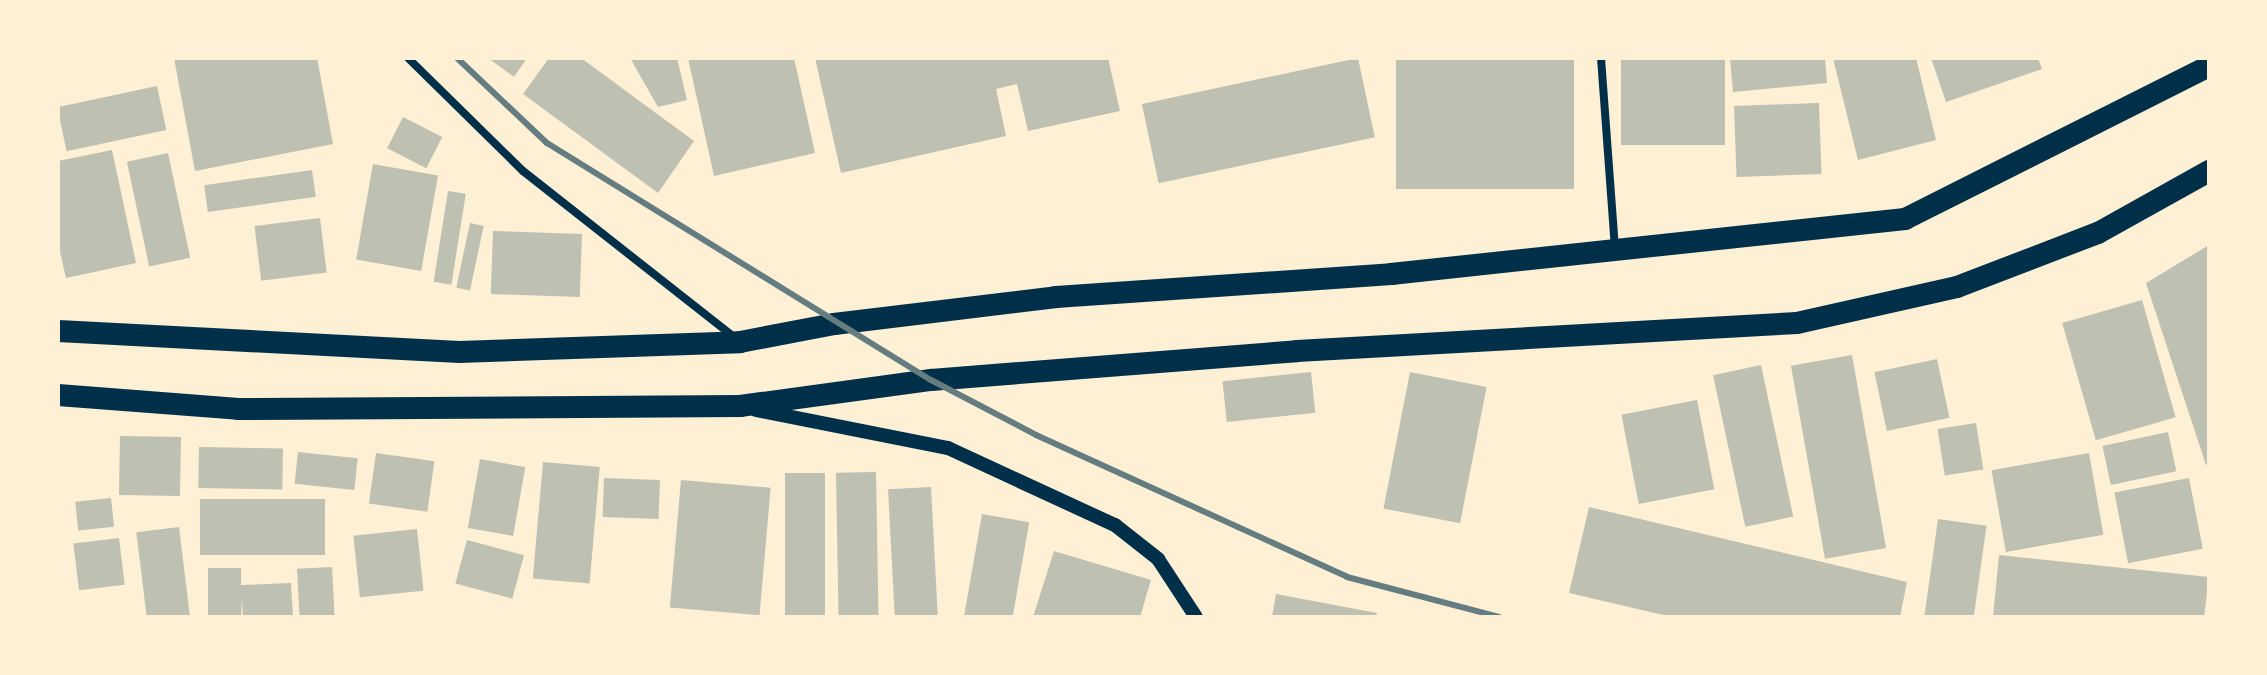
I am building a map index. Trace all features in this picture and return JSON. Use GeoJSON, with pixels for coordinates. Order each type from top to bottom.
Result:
{"type":"FeatureCollection","features":[{"type":"Feature","properties":{"kind":"highway"},"geometry":{"type":"LineString","coordinates":[[58,331],[459,352],[740,342],[834,324],[1056,297],[1391,274],[1905,219],[2209,66]]}},
{"type":"Feature","properties":{"kind":"highway"},"geometry":{"type":"LineString","coordinates":[[58,395],[238,409],[740,406],[931,380],[1297,351],[1797,323],[1957,287],[2098,233],[2209,171]]}},
{"type":"Feature","properties":{"kind":"street"},"geometry":{"type":"LineString","coordinates":[[408,58],[523,171],[740,342]]}},
{"type":"Feature","properties":{"kind":"street"},"geometry":{"type":"LineString","coordinates":[[1601,58],[1615,249]]}},
{"type":"Feature","properties":{"kind":"street"},"geometry":{"type":"LineString","coordinates":[[740,406],[948,448],[1115,525],[1158,559],[1196,617]]}},
{"type":"Feature","properties":{"kind":"building"},"geometry":{"type":"Polygon","coordinates":[[[174,58],[317,58],[333,144],[195,171],[174,58]]]}},
{"type":"Feature","properties":{"kind":"building"},"geometry":{"type":"Polygon","coordinates":[[[488,58],[527,58],[514,77],[488,58]]]}},
{"type":"Feature","properties":{"kind":"building"},"geometry":{"type":"Polygon","coordinates":[[[549,58],[581,58],[694,141],[658,193],[523,94],[549,58]]]}},
{"type":"Feature","properties":{"kind":"building"},"geometry":{"type":"Polygon","coordinates":[[[630,58],[677,58],[687,100],[658,107],[630,58]]]}},
{"type":"Feature","properties":{"kind":"building"},"geometry":{"type":"Polygon","coordinates":[[[688,58],[794,58],[815,153],[714,176],[688,58]]]}},
{"type":"Feature","properties":{"kind":"building"},"geometry":{"type":"Polygon","coordinates":[[[815,58],[1108,58],[1120,111],[1028,131],[1017,84],[996,89],[1006,136],[841,173],[815,58]]]}},
{"type":"Feature","properties":{"kind":"building"},"geometry":{"type":"Polygon","coordinates":[[[1358,58],[1375,137],[1159,183],[1142,104],[1358,58]]]}},
{"type":"Feature","properties":{"kind":"building"},"geometry":{"type":"Polygon","coordinates":[[[1396,58],[1574,58],[1574,189],[1396,189],[1396,58]]]}},
{"type":"Feature","properties":{"kind":"building"},"geometry":{"type":"Polygon","coordinates":[[[1621,58],[1725,58],[1725,145],[1621,145],[1621,58]]]}},
{"type":"Feature","properties":{"kind":"building"},"geometry":{"type":"Polygon","coordinates":[[[1730,58],[1825,58],[1827,83],[1733,92],[1730,58]]]}},
{"type":"Feature","properties":{"kind":"building"},"geometry":{"type":"Polygon","coordinates":[[[1833,58],[1916,58],[1936,140],[1858,160],[1833,58]]]}},
{"type":"Feature","properties":{"kind":"building"},"geometry":{"type":"Polygon","coordinates":[[[1931,58],[2038,58],[2042,69],[1946,102],[1931,58]]]}},
{"type":"Feature","properties":{"kind":"building"},"geometry":{"type":"Polygon","coordinates":[[[157,86],[166,130],[67,151],[58,107],[157,86]]]}},
{"type":"Feature","properties":{"kind":"building"},"geometry":{"type":"Polygon","coordinates":[[[1819,103],[1821,174],[1737,177],[1734,106],[1819,103]]]}},
{"type":"Feature","properties":{"kind":"building"},"geometry":{"type":"Polygon","coordinates":[[[403,117],[442,137],[426,168],[387,148],[403,117]]]}},
{"type":"Feature","properties":{"kind":"building"},"geometry":{"type":"Polygon","coordinates":[[[112,150],[136,263],[66,278],[58,243],[58,161],[112,150]]]}},
{"type":"Feature","properties":{"kind":"building"},"geometry":{"type":"Polygon","coordinates":[[[168,153],[190,258],[149,266],[127,162],[168,153]]]}},
{"type":"Feature","properties":{"kind":"building"},"geometry":{"type":"Polygon","coordinates":[[[373,164],[438,175],[421,271],[356,260],[373,164]]]}},
{"type":"Feature","properties":{"kind":"building"},"geometry":{"type":"Polygon","coordinates":[[[312,170],[316,197],[208,212],[204,185],[312,170]]]}},
{"type":"Feature","properties":{"kind":"building"},"geometry":{"type":"Polygon","coordinates":[[[448,191],[466,194],[451,285],[434,282],[448,191]]]}},
{"type":"Feature","properties":{"kind":"building"},"geometry":{"type":"Polygon","coordinates":[[[320,218],[327,273],[261,281],[254,226],[320,218]]]}},
{"type":"Feature","properties":{"kind":"building"},"geometry":{"type":"Polygon","coordinates":[[[470,223],[484,226],[470,290],[456,288],[470,223]]]}},
{"type":"Feature","properties":{"kind":"building"},"geometry":{"type":"Polygon","coordinates":[[[493,231],[582,234],[580,297],[491,294],[493,231]]]}},
{"type":"Feature","properties":{"kind":"building"},"geometry":{"type":"Polygon","coordinates":[[[2209,245],[2209,463],[2206,465],[2146,283],[2209,245]]]}},
{"type":"Feature","properties":{"kind":"building"},"geometry":{"type":"Polygon","coordinates":[[[2142,300],[2176,417],[2096,440],[2062,323],[2142,300]]]}},
{"type":"Feature","properties":{"kind":"building"},"geometry":{"type":"Polygon","coordinates":[[[1852,355],[1886,548],[1825,559],[1791,366],[1852,355]]]}},
{"type":"Feature","properties":{"kind":"building"},"geometry":{"type":"Polygon","coordinates":[[[1937,359],[1949,418],[1887,431],[1874,372],[1937,359]]]}},
{"type":"Feature","properties":{"kind":"building"},"geometry":{"type":"Polygon","coordinates":[[[1761,365],[1793,517],[1745,527],[1713,375],[1761,365]]]}},
{"type":"Feature","properties":{"kind":"building"},"geometry":{"type":"Polygon","coordinates":[[[1311,372],[1315,413],[1227,422],[1222,381],[1311,372]]]}},
{"type":"Feature","properties":{"kind":"building"},"geometry":{"type":"Polygon","coordinates":[[[1410,372],[1487,387],[1460,523],[1383,508],[1410,372]]]}},
{"type":"Feature","properties":{"kind":"building"},"geometry":{"type":"Polygon","coordinates":[[[1697,400],[1714,489],[1639,504],[1621,415],[1697,400]]]}},
{"type":"Feature","properties":{"kind":"building"},"geometry":{"type":"Polygon","coordinates":[[[1976,423],[1983,469],[1945,476],[1937,429],[1976,423]]]}},
{"type":"Feature","properties":{"kind":"building"},"geometry":{"type":"Polygon","coordinates":[[[2168,432],[2176,471],[2111,485],[2102,446],[2168,432]]]}},
{"type":"Feature","properties":{"kind":"building"},"geometry":{"type":"Polygon","coordinates":[[[120,436],[181,437],[180,496],[119,495],[120,436]]]}},
{"type":"Feature","properties":{"kind":"building"},"geometry":{"type":"Polygon","coordinates":[[[199,447],[283,448],[282,489],[198,488],[199,447]]]}},
{"type":"Feature","properties":{"kind":"building"},"geometry":{"type":"Polygon","coordinates":[[[298,452],[358,458],[354,490],[295,484],[298,452]]]}},
{"type":"Feature","properties":{"kind":"building"},"geometry":{"type":"Polygon","coordinates":[[[376,453],[434,461],[427,512],[369,504],[376,453]]]}},
{"type":"Feature","properties":{"kind":"building"},"geometry":{"type":"Polygon","coordinates":[[[2089,453],[2103,535],[2006,552],[1992,470],[2089,453]]]}},
{"type":"Feature","properties":{"kind":"building"},"geometry":{"type":"Polygon","coordinates":[[[480,459],[525,467],[513,536],[468,528],[480,459]]]}},
{"type":"Feature","properties":{"kind":"building"},"geometry":{"type":"Polygon","coordinates":[[[543,462],[600,467],[590,584],[533,579],[543,462]]]}},
{"type":"Feature","properties":{"kind":"building"},"geometry":{"type":"Polygon","coordinates":[[[876,472],[879,617],[839,617],[836,473],[876,472]]]}},
{"type":"Feature","properties":{"kind":"building"},"geometry":{"type":"Polygon","coordinates":[[[785,473],[825,473],[825,617],[785,617],[785,473]]]}},
{"type":"Feature","properties":{"kind":"building"},"geometry":{"type":"Polygon","coordinates":[[[604,478],[660,480],[659,519],[603,517],[604,478]]]}},
{"type":"Feature","properties":{"kind":"building"},"geometry":{"type":"Polygon","coordinates":[[[2189,478],[2203,549],[2128,563],[2114,493],[2189,478]]]}},
{"type":"Feature","properties":{"kind":"building"},"geometry":{"type":"Polygon","coordinates":[[[681,480],[771,488],[760,615],[670,608],[681,480]]]}},
{"type":"Feature","properties":{"kind":"building"},"geometry":{"type":"Polygon","coordinates":[[[931,487],[938,617],[895,617],[888,489],[931,487]]]}},
{"type":"Feature","properties":{"kind":"building"},"geometry":{"type":"Polygon","coordinates":[[[111,498],[114,527],[78,531],[75,502],[111,498]]]}},
{"type":"Feature","properties":{"kind":"building"},"geometry":{"type":"Polygon","coordinates":[[[200,499],[325,499],[325,555],[200,555],[200,499]]]}},
{"type":"Feature","properties":{"kind":"building"},"geometry":{"type":"Polygon","coordinates":[[[1589,507],[1907,582],[1900,617],[1672,617],[1569,593],[1589,507]]]}},
{"type":"Feature","properties":{"kind":"building"},"geometry":{"type":"Polygon","coordinates":[[[982,514],[1029,522],[1013,617],[964,617],[982,514]]]}},
{"type":"Feature","properties":{"kind":"building"},"geometry":{"type":"Polygon","coordinates":[[[1938,519],[1987,526],[1974,617],[1924,617],[1938,519]]]}},
{"type":"Feature","properties":{"kind":"building"},"geometry":{"type":"Polygon","coordinates":[[[179,527],[190,617],[147,617],[136,532],[179,527]]]}},
{"type":"Feature","properties":{"kind":"building"},"geometry":{"type":"Polygon","coordinates":[[[417,529],[423,591],[360,597],[353,536],[417,529]]]}},
{"type":"Feature","properties":{"kind":"building"},"geometry":{"type":"Polygon","coordinates":[[[119,538],[125,585],[79,590],[73,544],[119,538]]]}},
{"type":"Feature","properties":{"kind":"building"},"geometry":{"type":"Polygon","coordinates":[[[467,540],[524,555],[512,599],[455,583],[467,540]]]}},
{"type":"Feature","properties":{"kind":"building"},"geometry":{"type":"Polygon","coordinates":[[[1054,551],[1151,580],[1140,617],[1033,617],[1054,551]]]}},
{"type":"Feature","properties":{"kind":"building"},"geometry":{"type":"Polygon","coordinates":[[[1999,555],[2209,577],[2204,617],[1993,617],[1999,555]]]}},
{"type":"Feature","properties":{"kind":"building"},"geometry":{"type":"Polygon","coordinates":[[[332,567],[335,617],[300,617],[297,569],[332,567]]]}},
{"type":"Feature","properties":{"kind":"building"},"geometry":{"type":"Polygon","coordinates":[[[208,568],[241,568],[241,585],[291,583],[293,617],[243,617],[242,599],[241,617],[208,617],[208,568]]]}},
{"type":"Feature","properties":{"kind":"building"},"geometry":{"type":"Polygon","coordinates":[[[1276,594],[1377,613],[1376,617],[1272,617],[1276,594]]]}},
{"type":"Feature","properties":{"kind":"railway"},"geometry":{"type":"LineString","coordinates":[[457,58],[547,143],[931,380],[1036,435],[1347,577],[1499,617]]}}]}
